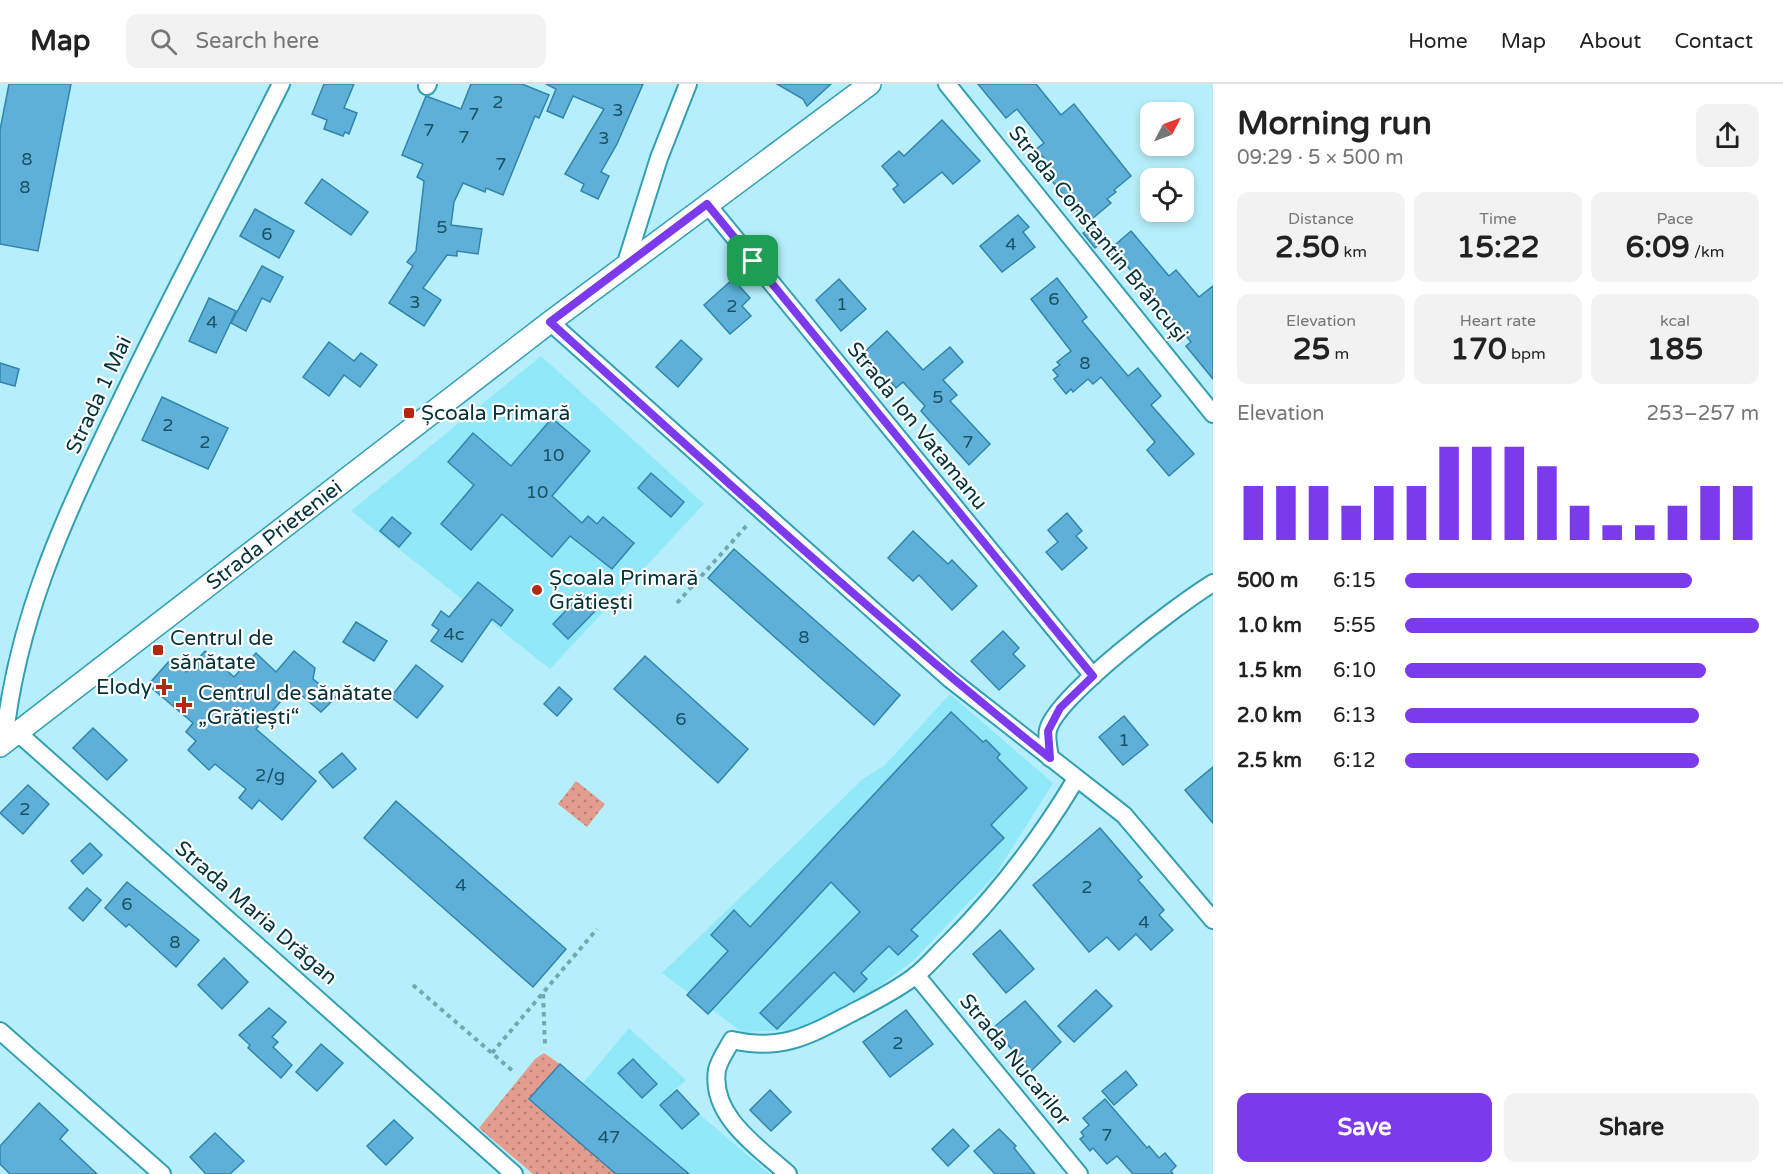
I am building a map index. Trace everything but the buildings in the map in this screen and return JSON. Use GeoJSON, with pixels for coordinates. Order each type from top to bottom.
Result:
{"type":"FeatureCollection","features":[{"type":"Feature","properties":{"kind":"street","name":"Strada 1 Mai"},"geometry":{"type":"LineString","coordinates":[[7,740],[9,697],[27,618],[68,514],[156,326],[281,84]]}},
{"type":"Feature","properties":{"kind":"street"},"geometry":{"type":"LineString","coordinates":[[625,266],[659,158],[688,84]]}},
{"type":"Feature","properties":{"kind":"street","name":"Strada Prieteniei"},"geometry":{"type":"LineString","coordinates":[[7,740],[550,322],[870,84]]}},
{"type":"Feature","properties":{"kind":"street","name":"Strada Constantin Brâncuși"},"geometry":{"type":"LineString","coordinates":[[947,84],[1213,414]]}},
{"type":"Feature","properties":{"kind":"street","name":"Strada Ion Vatamanu"},"geometry":{"type":"LineString","coordinates":[[707,204],[1093,676]]}},
{"type":"Feature","properties":{"kind":"street"},"geometry":{"type":"LineString","coordinates":[[550,322],[759,512],[950,679],[1124,815],[1213,920]]}},
{"type":"Feature","properties":{"kind":"street"},"geometry":{"type":"LineString","coordinates":[[1050,758],[1048,731],[1060,708],[1093,676],[1213,583]]}},
{"type":"Feature","properties":{"kind":"street","name":"Strada Maria Drăgan"},"geometry":{"type":"LineString","coordinates":[[7,740],[464,1128],[514,1174]]}},
{"type":"Feature","properties":{"kind":"street"},"geometry":{"type":"LineString","coordinates":[[788,1174],[727,1115],[718,1095],[717,1069],[732,1040],[754,1045],[777,1045],[796,1040],[894,991],[916,975],[980,912],[1007,880],[1041,835],[1076,779]]}},
{"type":"Feature","properties":{"kind":"street","name":"Strada Nucarilor"},"geometry":{"type":"LineString","coordinates":[[916,975],[1078,1174]]}},
{"type":"Feature","properties":{"kind":"street"},"geometry":{"type":"LineString","coordinates":[[0,1031],[162,1174]]}},
{"type":"Feature","properties":{"kind":"path"},"geometry":{"type":"LineString","coordinates":[[677,603],[759,512]]}},
{"type":"Feature","properties":{"kind":"path"},"geometry":{"type":"LineString","coordinates":[[492,1053],[597,929]]}},
{"type":"Feature","properties":{"kind":"path"},"geometry":{"type":"LineString","coordinates":[[413,985],[515,1072]]}},
{"type":"Feature","properties":{"kind":"path"},"geometry":{"type":"LineString","coordinates":[[543,993],[545,1045]]}},
{"type":"Feature","properties":{"kind":"shaded area","name":"Școala Primară Grătiești"},"geometry":{"type":"Polygon","coordinates":[[[541,356],[704,504],[550,669],[351,511],[541,356]]]}},
{"type":"Feature","properties":{"kind":"shaded area"},"geometry":{"type":"Polygon","coordinates":[[[950,694],[1053,783],[996,874],[913,961],[870,993],[800,1030],[742,1032],[662,973],[864,778],[884,766],[950,694]]]}},
{"type":"Feature","properties":{"kind":"shaded area"},"geometry":{"type":"Polygon","coordinates":[[[576,781],[605,804],[587,827],[558,804],[576,781]]]}},
{"type":"Feature","properties":{"kind":"shaded area"},"geometry":{"type":"Polygon","coordinates":[[[629,1028],[686,1080],[660,1105],[682,1128],[699,1114],[770,1174],[616,1174],[529,1099],[560,1064],[583,1083],[629,1028]]]}},
{"type":"Feature","properties":{"kind":"shaded area"},"geometry":{"type":"Polygon","coordinates":[[[544,1053],[560,1064],[529,1099],[616,1174],[533,1174],[479,1128],[535,1059],[544,1053]]]}},
{"type":"Feature","properties":{"kind":"place","name":"Școala Primară"},"geometry":{"type":"Point","coordinates":[409,413]}},
{"type":"Feature","properties":{"kind":"place","name":"Școala Primară Grătiești"},"geometry":{"type":"Point","coordinates":[537,590]}},
{"type":"Feature","properties":{"kind":"place","name":"Centrul de sănătate"},"geometry":{"type":"Point","coordinates":[158,650]}},
{"type":"Feature","properties":{"kind":"place","name":"Elody"},"geometry":{"type":"Point","coordinates":[164,687]}},
{"type":"Feature","properties":{"kind":"place","name":"Centrul de sănătate „Grătiești“"},"geometry":{"type":"Point","coordinates":[184,705]}},
{"type":"Feature","properties":{"kind":"route"},"geometry":{"type":"LineString","coordinates":[[707,204],[753,261],[1093,676],[1060,708],[1048,731],[1050,758],[950,679],[866,606],[550,322],[707,204]]}}]}
